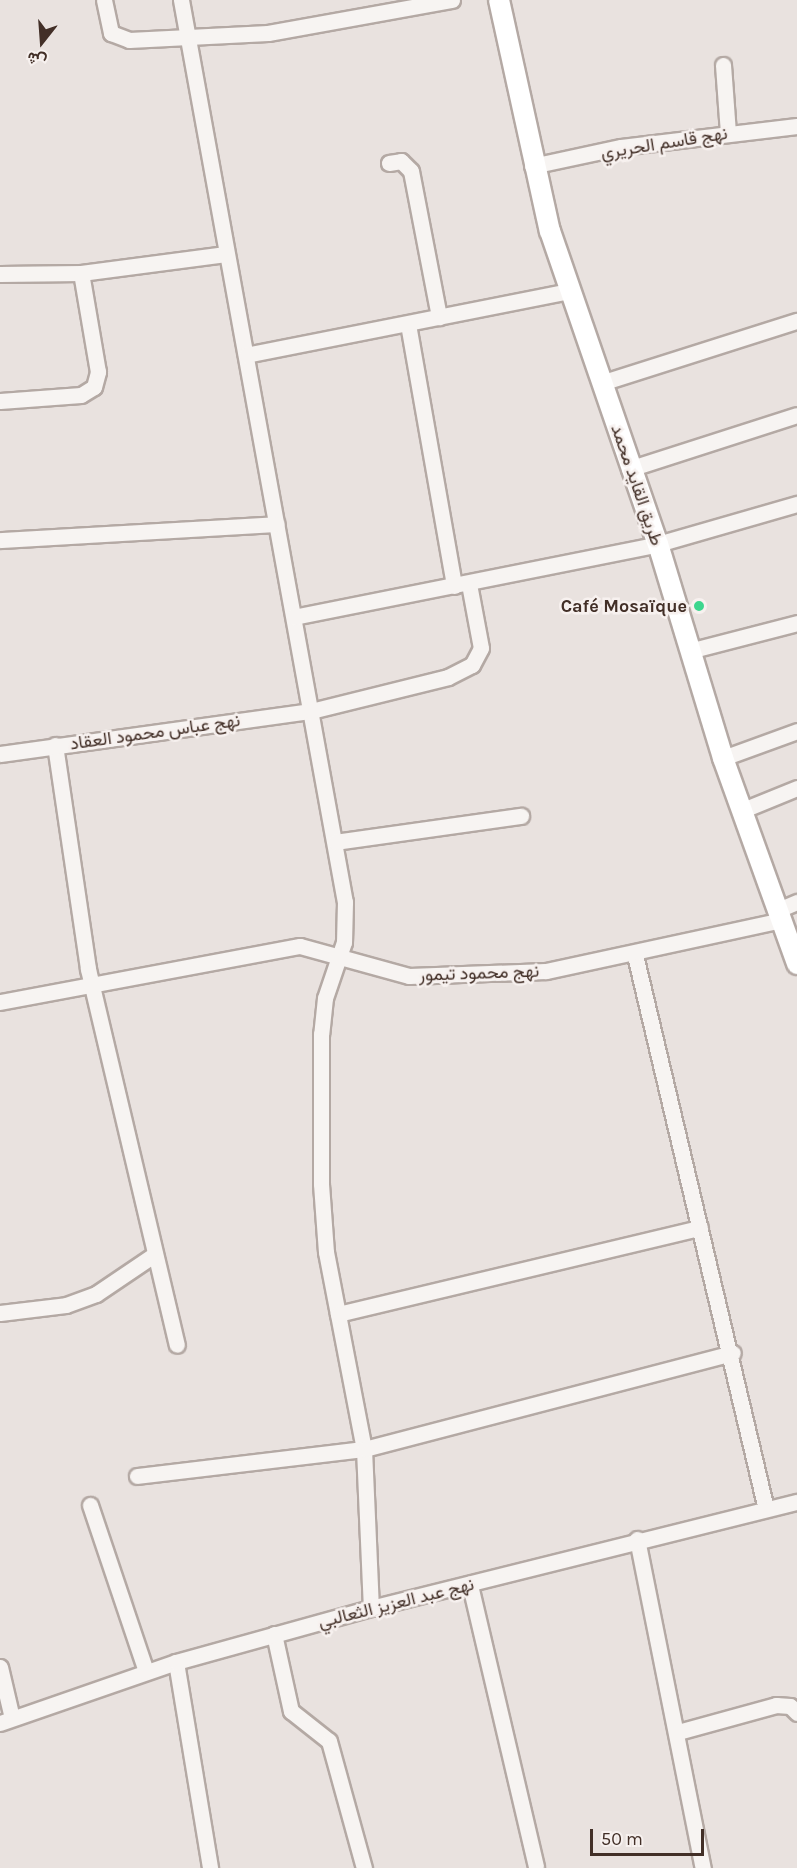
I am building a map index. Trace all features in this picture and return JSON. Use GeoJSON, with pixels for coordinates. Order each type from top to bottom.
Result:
{"type":"FeatureCollection","features":[{"type":"Feature","properties":{"kind":"main road","name":"طريق القايد محمد"},"geometry":{"type":"LineString","coordinates":[[502,1],[532,166],[569,291],[629,469],[658,544],[723,758],[797,964]]}},
{"type":"Feature","properties":{"kind":"street"},"geometry":{"type":"LineString","coordinates":[[104,0],[114,36],[185,39],[327,25],[452,0]]}},
{"type":"Feature","properties":{"kind":"street"},"geometry":{"type":"LineString","coordinates":[[181,0],[185,39],[246,355],[335,842],[347,927],[325,998],[320,1108],[327,1252],[364,1449],[371,1608]]}},
{"type":"Feature","properties":{"kind":"street"},"geometry":{"type":"LineString","coordinates":[[723,65],[728,132]]}},
{"type":"Feature","properties":{"kind":"street","name":"نهج قاسم الحريري"},"geometry":{"type":"LineString","coordinates":[[532,166],[728,132],[797,126]]}},
{"type":"Feature","properties":{"kind":"street"},"geometry":{"type":"LineString","coordinates":[[389,163],[401,161],[411,171],[439,317]]}},
{"type":"Feature","properties":{"kind":"street"},"geometry":{"type":"LineString","coordinates":[[0,274],[81,273],[226,254]]}},
{"type":"Feature","properties":{"kind":"street"},"geometry":{"type":"LineString","coordinates":[[0,401],[81,395],[94,387],[98,372],[81,273]]}},
{"type":"Feature","properties":{"kind":"street"},"geometry":{"type":"LineString","coordinates":[[246,355],[569,291]]}},
{"type":"Feature","properties":{"kind":"street"},"geometry":{"type":"LineString","coordinates":[[601,383],[797,321]]}},
{"type":"Feature","properties":{"kind":"street","name":"نهج عباس محمود العقاد"},"geometry":{"type":"LineString","coordinates":[[0,754],[311,711],[448,677],[472,665],[481,648],[462,585],[408,324]]}},
{"type":"Feature","properties":{"kind":"street"},"geometry":{"type":"LineString","coordinates":[[629,469],[797,415]]}},
{"type":"Feature","properties":{"kind":"street"},"geometry":{"type":"LineString","coordinates":[[294,617],[658,544],[797,504]]}},
{"type":"Feature","properties":{"kind":"street"},"geometry":{"type":"LineString","coordinates":[[0,540],[277,524]]}},
{"type":"Feature","properties":{"kind":"street"},"geometry":{"type":"LineString","coordinates":[[689,651],[797,623]]}},
{"type":"Feature","properties":{"kind":"street"},"geometry":{"type":"LineString","coordinates":[[723,758],[797,730]]}},
{"type":"Feature","properties":{"kind":"street"},"geometry":{"type":"LineString","coordinates":[[55,745],[93,987],[177,1345]]}},
{"type":"Feature","properties":{"kind":"street"},"geometry":{"type":"LineString","coordinates":[[743,810],[797,788]]}},
{"type":"Feature","properties":{"kind":"street"},"geometry":{"type":"LineString","coordinates":[[335,842],[521,816]]}},
{"type":"Feature","properties":{"kind":"street","name":"نهج محمود تيمور"},"geometry":{"type":"LineString","coordinates":[[0,1002],[93,987],[262,949],[306,946],[338,958],[409,976],[472,977],[635,955],[780,915],[797,902]]}},
{"type":"Feature","properties":{"kind":"street"},"geometry":{"type":"LineString","coordinates":[[635,955],[700,1228],[733,1353],[766,1509]]}},
{"type":"Feature","properties":{"kind":"street"},"geometry":{"type":"LineString","coordinates":[[338,1314],[700,1228]]}},
{"type":"Feature","properties":{"kind":"street"},"geometry":{"type":"LineString","coordinates":[[0,1313],[66,1305],[96,1294],[155,1254]]}},
{"type":"Feature","properties":{"kind":"street"},"geometry":{"type":"LineString","coordinates":[[137,1476],[364,1449],[733,1353]]}},
{"type":"Feature","properties":{"kind":"street","name":"نهج عبد العزيز الثعالبي"},"geometry":{"type":"LineString","coordinates":[[6,1720],[147,1671],[274,1634],[470,1585],[637,1539],[797,1502]]}},
{"type":"Feature","properties":{"kind":"street"},"geometry":{"type":"LineString","coordinates":[[90,1505],[147,1671]]}},
{"type":"Feature","properties":{"kind":"street"},"geometry":{"type":"LineString","coordinates":[[637,1539],[678,1732],[703,1868]]}},
{"type":"Feature","properties":{"kind":"street"},"geometry":{"type":"LineString","coordinates":[[470,1585],[536,1866]]}},
{"type":"Feature","properties":{"kind":"street"},"geometry":{"type":"LineString","coordinates":[[274,1634],[291,1711],[328,1741],[364,1868]]}},
{"type":"Feature","properties":{"kind":"street"},"geometry":{"type":"LineString","coordinates":[[176,1662],[210,1868]]}},
{"type":"Feature","properties":{"kind":"street"},"geometry":{"type":"LineString","coordinates":[[0,1667],[6,1720]]}},
{"type":"Feature","properties":{"kind":"street"},"geometry":{"type":"LineString","coordinates":[[678,1732],[776,1705],[790,1706],[797,1713]]}},
{"type":"Feature","properties":{"kind":"place","name":"Café Mosaïque"},"geometry":{"type":"Point","coordinates":[699,606]}}]}
